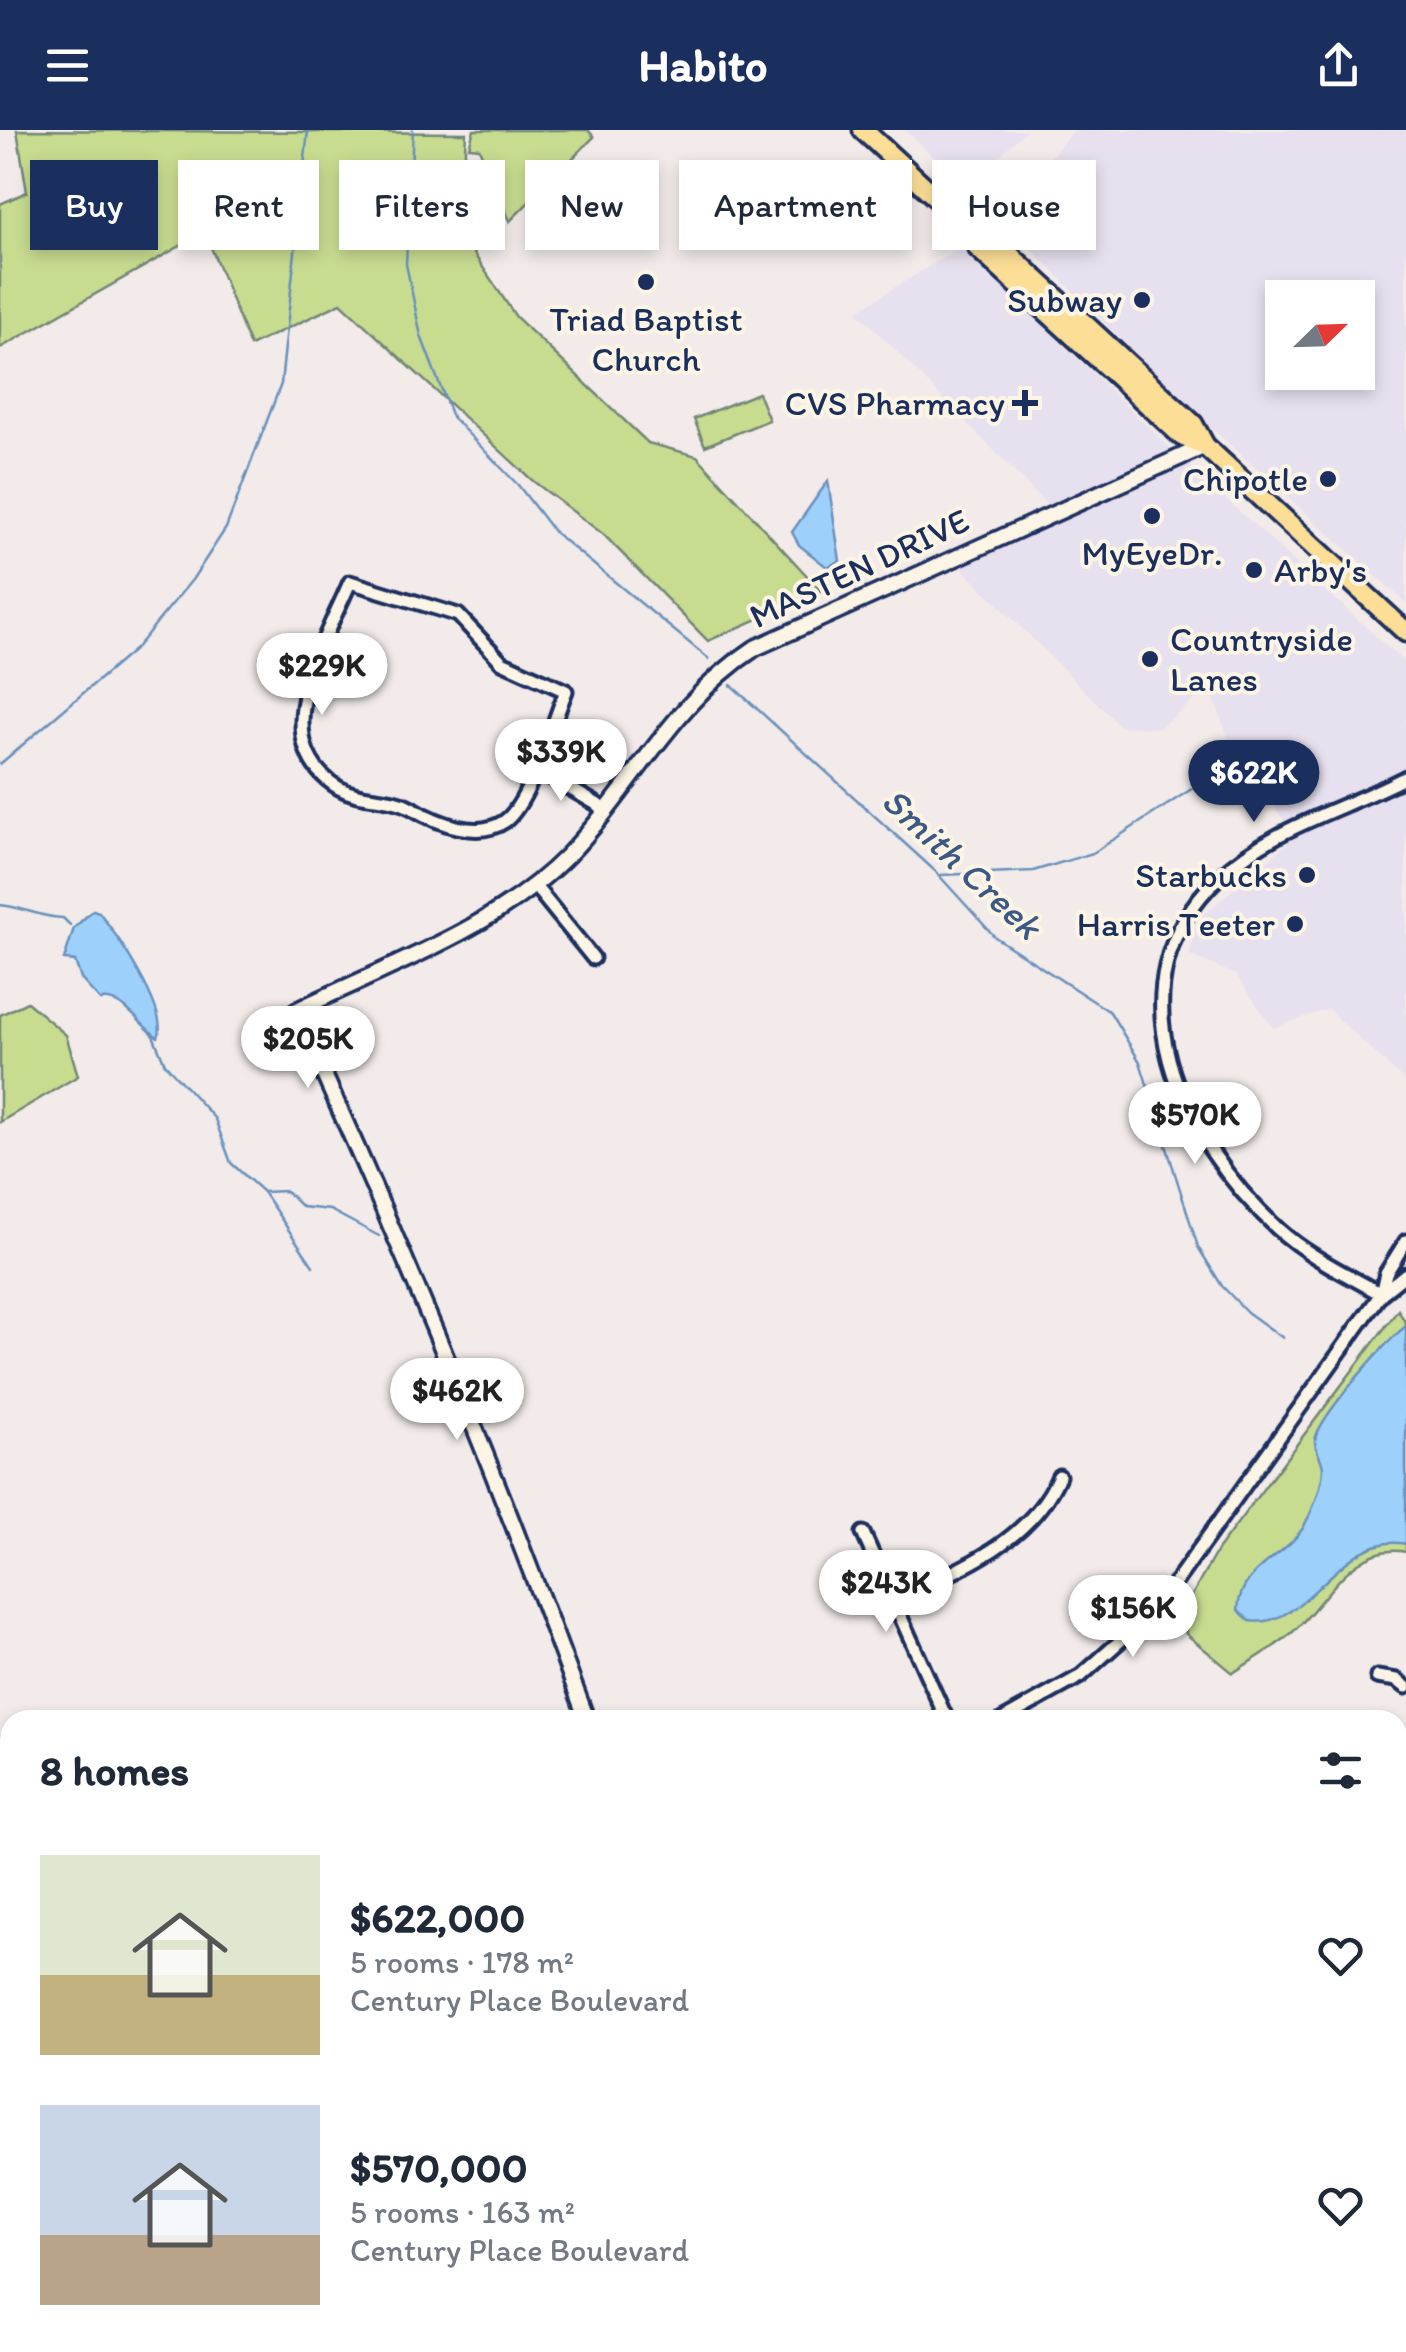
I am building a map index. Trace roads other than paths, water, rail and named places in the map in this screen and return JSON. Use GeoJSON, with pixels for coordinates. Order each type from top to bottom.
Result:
{"type":"FeatureCollection","features":[{"type":"Feature","properties":{"kind":"main road"},"geometry":{"type":"LineString","coordinates":[[863,130],[967,226],[990,236],[1193,424],[1205,446],[1406,632]]}},
{"type":"Feature","properties":{"kind":"street","name":"MASTEN DRIVE"},"geometry":{"type":"LineString","coordinates":[[582,1710],[518,1530],[374,1183],[296,1010],[482,920],[534,885],[566,856],[606,809],[677,714],[719,673],[755,648],[1205,446]]}},
{"type":"Feature","properties":{"kind":"street"},"geometry":{"type":"LineString","coordinates":[[350,582],[458,615],[502,662],[566,691],[534,768],[511,816],[483,830],[436,820],[389,800],[356,796],[321,773],[303,738],[302,710],[311,674],[350,582]]}},
{"type":"Feature","properties":{"kind":"street"},"geometry":{"type":"LineString","coordinates":[[534,768],[606,809]]}},
{"type":"Feature","properties":{"kind":"street"},"geometry":{"type":"LineString","coordinates":[[1381,1294],[1288,1237],[1208,1150],[1171,1068],[1162,1004],[1178,935],[1217,879],[1292,825],[1406,777]]}},
{"type":"Feature","properties":{"kind":"street"},"geometry":{"type":"LineString","coordinates":[[534,885],[593,958]]}},
{"type":"Feature","properties":{"kind":"street"},"geometry":{"type":"LineString","coordinates":[[1381,1294],[1386,1273],[1406,1241]]}},
{"type":"Feature","properties":{"kind":"street"},"geometry":{"type":"LineString","coordinates":[[1020,1710],[1081,1676],[1158,1607],[1381,1294],[1406,1274]]}},
{"type":"Feature","properties":{"kind":"street"},"geometry":{"type":"LineString","coordinates":[[893,1599],[997,1548],[1046,1500],[1059,1476]]}},
{"type":"Feature","properties":{"kind":"street"},"geometry":{"type":"LineString","coordinates":[[863,1533],[943,1710]]}},
{"type":"Feature","properties":{"kind":"street"},"geometry":{"type":"LineString","coordinates":[[1377,1677],[1397,1680],[1406,1687]]}},
{"type":"Feature","properties":{"kind":"water"},"geometry":{"type":"Polygon","coordinates":[[[828,481],[840,561],[827,567],[799,545],[792,532],[828,481]]]}},
{"type":"Feature","properties":{"kind":"water"},"geometry":{"type":"Polygon","coordinates":[[[93,910],[99,912],[117,937],[149,993],[160,1026],[158,1037],[124,1007],[100,1000],[81,979],[75,961],[64,960],[74,928],[93,910]]]}},
{"type":"Feature","properties":{"kind":"water"},"geometry":{"type":"Polygon","coordinates":[[[1406,1326],[1406,1544],[1383,1544],[1362,1552],[1290,1611],[1271,1620],[1250,1621],[1238,1610],[1246,1584],[1295,1538],[1316,1500],[1323,1469],[1315,1444],[1319,1429],[1355,1380],[1406,1326]]]}},
{"type":"Feature","properties":{"kind":"waterway"},"geometry":{"type":"LineString","coordinates":[[0,764],[135,649],[192,580],[226,528],[281,384],[308,130]]}},
{"type":"Feature","properties":{"kind":"waterway","name":"Smith Creek"},"geometry":{"type":"LineString","coordinates":[[413,130],[406,264],[421,336],[452,417],[518,485],[554,532],[709,659]]}},
{"type":"Feature","properties":{"kind":"waterway","name":"Smith Creek"},"geometry":{"type":"LineString","coordinates":[[731,685],[935,871],[995,937],[1110,1012],[1140,1062],[1198,1247],[1222,1286],[1247,1312],[1283,1338]]}},
{"type":"Feature","properties":{"kind":"waterway"},"geometry":{"type":"LineString","coordinates":[[940,875],[1033,871],[1093,853],[1224,768]]}},
{"type":"Feature","properties":{"kind":"waterway"},"geometry":{"type":"LineString","coordinates":[[0,905],[63,918],[70,925]]}},
{"type":"Feature","properties":{"kind":"waterway"},"geometry":{"type":"LineString","coordinates":[[152,1033],[165,1064],[215,1119],[231,1163],[263,1192],[286,1191],[302,1207],[330,1210],[379,1236]]}},
{"type":"Feature","properties":{"kind":"waterway"},"geometry":{"type":"LineString","coordinates":[[263,1192],[313,1266]]}},
{"type":"Feature","properties":{"kind":"place","name":"Triad Baptist Church"},"geometry":{"type":"Point","coordinates":[646,282]}},
{"type":"Feature","properties":{"kind":"place","name":"Subway"},"geometry":{"type":"Point","coordinates":[1142,300]}},
{"type":"Feature","properties":{"kind":"place","name":"CVS Pharmacy"},"geometry":{"type":"Point","coordinates":[1025,403]}},
{"type":"Feature","properties":{"kind":"place","name":"Chipotle"},"geometry":{"type":"Point","coordinates":[1328,479]}},
{"type":"Feature","properties":{"kind":"place","name":"MyEyeDr."},"geometry":{"type":"Point","coordinates":[1152,516]}},
{"type":"Feature","properties":{"kind":"place","name":"Arby's"},"geometry":{"type":"Point","coordinates":[1254,570]}},
{"type":"Feature","properties":{"kind":"place","name":"Countryside Lanes"},"geometry":{"type":"Point","coordinates":[1150,659]}},
{"type":"Feature","properties":{"kind":"place","name":"Starbucks"},"geometry":{"type":"Point","coordinates":[1307,875]}},
{"type":"Feature","properties":{"kind":"place","name":"Harris Teeter"},"geometry":{"type":"Point","coordinates":[1295,924]}}]}
